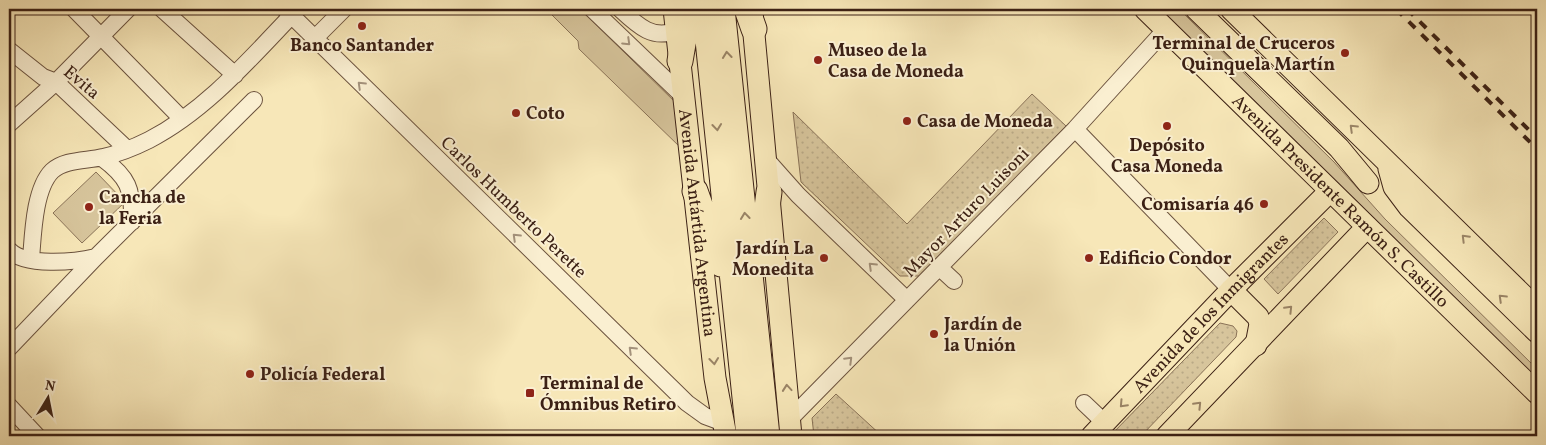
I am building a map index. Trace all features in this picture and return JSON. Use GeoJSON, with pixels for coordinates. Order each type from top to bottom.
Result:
{"type":"FeatureCollection","features":[{"type":"Feature","properties":{"kind":"highway"},"geometry":{"type":"LineString","coordinates":[[680,61],[689,9]]}},
{"type":"Feature","properties":{"kind":"highway"},"geometry":{"type":"LineString","coordinates":[[705,9],[751,368]]}},
{"type":"Feature","properties":{"kind":"highway"},"geometry":{"type":"LineString","coordinates":[[722,9],[751,368]]}},
{"type":"Feature","properties":{"kind":"highway"},"geometry":{"type":"LineString","coordinates":[[695,191],[724,273],[751,368],[767,436]]}},
{"type":"Feature","properties":{"kind":"highway"},"geometry":{"type":"LineString","coordinates":[[749,436],[751,368],[769,192]]}},
{"type":"Feature","properties":{"kind":"main road","name":"Avenida Antártida Argentina"},"geometry":{"type":"LineString","coordinates":[[674,9],[715,378],[725,430]]}},
{"type":"Feature","properties":{"kind":"main road","name":"Avenida Presidente Ramón S. Castillo"},"geometry":{"type":"LineString","coordinates":[[1145,9],[1537,393]]}},
{"type":"Feature","properties":{"kind":"main road","name":"Avenida Presidente Ramón S. Castillo"},"geometry":{"type":"LineString","coordinates":[[1196,9],[1339,148],[1368,184]]}},
{"type":"Feature","properties":{"kind":"main road"},"geometry":{"type":"LineString","coordinates":[[1231,9],[1537,310]]}},
{"type":"Feature","properties":{"kind":"main road"},"geometry":{"type":"LineString","coordinates":[[751,16],[791,428]]}},
{"type":"Feature","properties":{"kind":"main road"},"geometry":{"type":"LineString","coordinates":[[1388,162],[1394,186],[1409,207],[1537,332]]}},
{"type":"Feature","properties":{"kind":"main road","name":"Avenida de los Inmigrantes"},"geometry":{"type":"LineString","coordinates":[[1098,430],[1231,290],[1330,191]]}},
{"type":"Feature","properties":{"kind":"main road"},"geometry":{"type":"LineString","coordinates":[[1167,436],[1367,227]]}},
{"type":"Feature","properties":{"kind":"main road"},"geometry":{"type":"LineString","coordinates":[[1231,290],[1258,317],[1260,324],[1256,345]]}},
{"type":"Feature","properties":{"kind":"street"},"geometry":{"type":"LineString","coordinates":[[74,9],[181,118]]}},
{"type":"Feature","properties":{"kind":"street"},"geometry":{"type":"LineString","coordinates":[[9,124],[56,82],[128,9]]}},
{"type":"Feature","properties":{"kind":"street"},"geometry":{"type":"LineString","coordinates":[[162,9],[235,74]]}},
{"type":"Feature","properties":{"kind":"street"},"geometry":{"type":"LineString","coordinates":[[315,38],[344,9]]}},
{"type":"Feature","properties":{"kind":"street"},"geometry":{"type":"LineString","coordinates":[[592,9],[684,97]]}},
{"type":"Feature","properties":{"kind":"street"},"geometry":{"type":"LineString","coordinates":[[620,9],[636,24],[650,33],[667,35],[677,30]]}},
{"type":"Feature","properties":{"kind":"street"},"geometry":{"type":"LineString","coordinates":[[31,259],[36,212],[42,190],[52,172],[68,163],[102,158],[150,139],[181,118],[235,74],[289,12]]}},
{"type":"Feature","properties":{"kind":"street","name":"Carlos Humberto Perette"},"geometry":{"type":"LineString","coordinates":[[289,12],[405,129],[687,403],[725,430]]}},
{"type":"Feature","properties":{"kind":"street","name":"Mayor Arturo Luisoni"},"geometry":{"type":"LineString","coordinates":[[791,428],[907,300],[1075,129],[1166,30]]}},
{"type":"Feature","properties":{"kind":"street","name":"Evita"},"geometry":{"type":"LineString","coordinates":[[9,50],[43,77],[56,82],[127,149]]}},
{"type":"Feature","properties":{"kind":"street"},"geometry":{"type":"LineString","coordinates":[[9,348],[96,257],[254,100]]}},
{"type":"Feature","properties":{"kind":"street"},"geometry":{"type":"LineString","coordinates":[[1075,129],[1231,290]]}},
{"type":"Feature","properties":{"kind":"street"},"geometry":{"type":"LineString","coordinates":[[102,158],[120,173],[127,182],[133,205],[132,222]]}},
{"type":"Feature","properties":{"kind":"street"},"geometry":{"type":"LineString","coordinates":[[766,159],[798,195],[907,300]]}},
{"type":"Feature","properties":{"kind":"street"},"geometry":{"type":"LineString","coordinates":[[9,250],[18,256],[59,262],[96,257]]}},
{"type":"Feature","properties":{"kind":"street"},"geometry":{"type":"LineString","coordinates":[[940,268],[954,281]]}},
{"type":"Feature","properties":{"kind":"street"},"geometry":{"type":"LineString","coordinates":[[1084,404],[1098,430]]}},
{"type":"Feature","properties":{"kind":"street"},"geometry":{"type":"LineString","coordinates":[[9,406],[37,436]]}},
{"type":"Feature","properties":{"kind":"shaded area"},"geometry":{"type":"Polygon","coordinates":[[[546,9],[580,9],[676,103],[681,148],[579,49],[578,41],[546,9]]]}},
{"type":"Feature","properties":{"kind":"shaded area"},"geometry":{"type":"Polygon","coordinates":[[[1159,9],[1179,9],[1334,162],[1385,219],[1537,369],[1537,380],[1159,9]]]}},
{"type":"Feature","properties":{"kind":"shaded area"},"geometry":{"type":"Polygon","coordinates":[[[1032,94],[1066,126],[919,276],[900,276],[801,182],[793,112],[907,224],[1032,94]]]}},
{"type":"Feature","properties":{"kind":"shaded area","name":"Cancha de la Feria"},"geometry":{"type":"Polygon","coordinates":[[[96,172],[125,202],[82,243],[53,213],[96,172]]]}},
{"type":"Feature","properties":{"kind":"shaded area"},"geometry":{"type":"Polygon","coordinates":[[[1324,218],[1338,232],[1278,294],[1264,279],[1324,218]]]}},
{"type":"Feature","properties":{"kind":"shaded area"},"geometry":{"type":"Polygon","coordinates":[[[1220,323],[1233,326],[1237,331],[1236,337],[1141,436],[1110,436],[1220,323]]]}},
{"type":"Feature","properties":{"kind":"shaded area"},"geometry":{"type":"Polygon","coordinates":[[[836,394],[882,436],[814,436],[812,418],[836,394]]]}},
{"type":"Feature","properties":{"kind":"railway"},"geometry":{"type":"LineString","coordinates":[[1396,9],[1537,149]]}},
{"type":"Feature","properties":{"kind":"railway"},"geometry":{"type":"LineString","coordinates":[[1407,9],[1537,138]]}},
{"type":"Feature","properties":{"kind":"place","name":"Banco Santander"},"geometry":{"type":"Point","coordinates":[362,26]}},
{"type":"Feature","properties":{"kind":"place","name":"Terminal de Cruceros Quinquela Martín"},"geometry":{"type":"Point","coordinates":[1345,53]}},
{"type":"Feature","properties":{"kind":"place","name":"Museo de la Casa de Moneda"},"geometry":{"type":"Point","coordinates":[818,60]}},
{"type":"Feature","properties":{"kind":"place","name":"Coto"},"geometry":{"type":"Point","coordinates":[516,113]}},
{"type":"Feature","properties":{"kind":"place","name":"Casa de Moneda"},"geometry":{"type":"Point","coordinates":[907,121]}},
{"type":"Feature","properties":{"kind":"place","name":"Depósito Casa Moneda"},"geometry":{"type":"Point","coordinates":[1167,126]}},
{"type":"Feature","properties":{"kind":"place","name":"Comisaría 46"},"geometry":{"type":"Point","coordinates":[1264,204]}},
{"type":"Feature","properties":{"kind":"place","name":"Cancha de la Feria"},"geometry":{"type":"Point","coordinates":[89,207]}},
{"type":"Feature","properties":{"kind":"place","name":"Jardín La Monedita"},"geometry":{"type":"Point","coordinates":[824,258]}},
{"type":"Feature","properties":{"kind":"place","name":"Edificio Condor"},"geometry":{"type":"Point","coordinates":[1089,258]}},
{"type":"Feature","properties":{"kind":"place","name":"Jardín de la Unión"},"geometry":{"type":"Point","coordinates":[934,334]}},
{"type":"Feature","properties":{"kind":"place","name":"Policía Federal"},"geometry":{"type":"Point","coordinates":[250,374]}},
{"type":"Feature","properties":{"kind":"place","name":"Terminal de Ómnibus Retiro"},"geometry":{"type":"Point","coordinates":[530,393]}}]}
